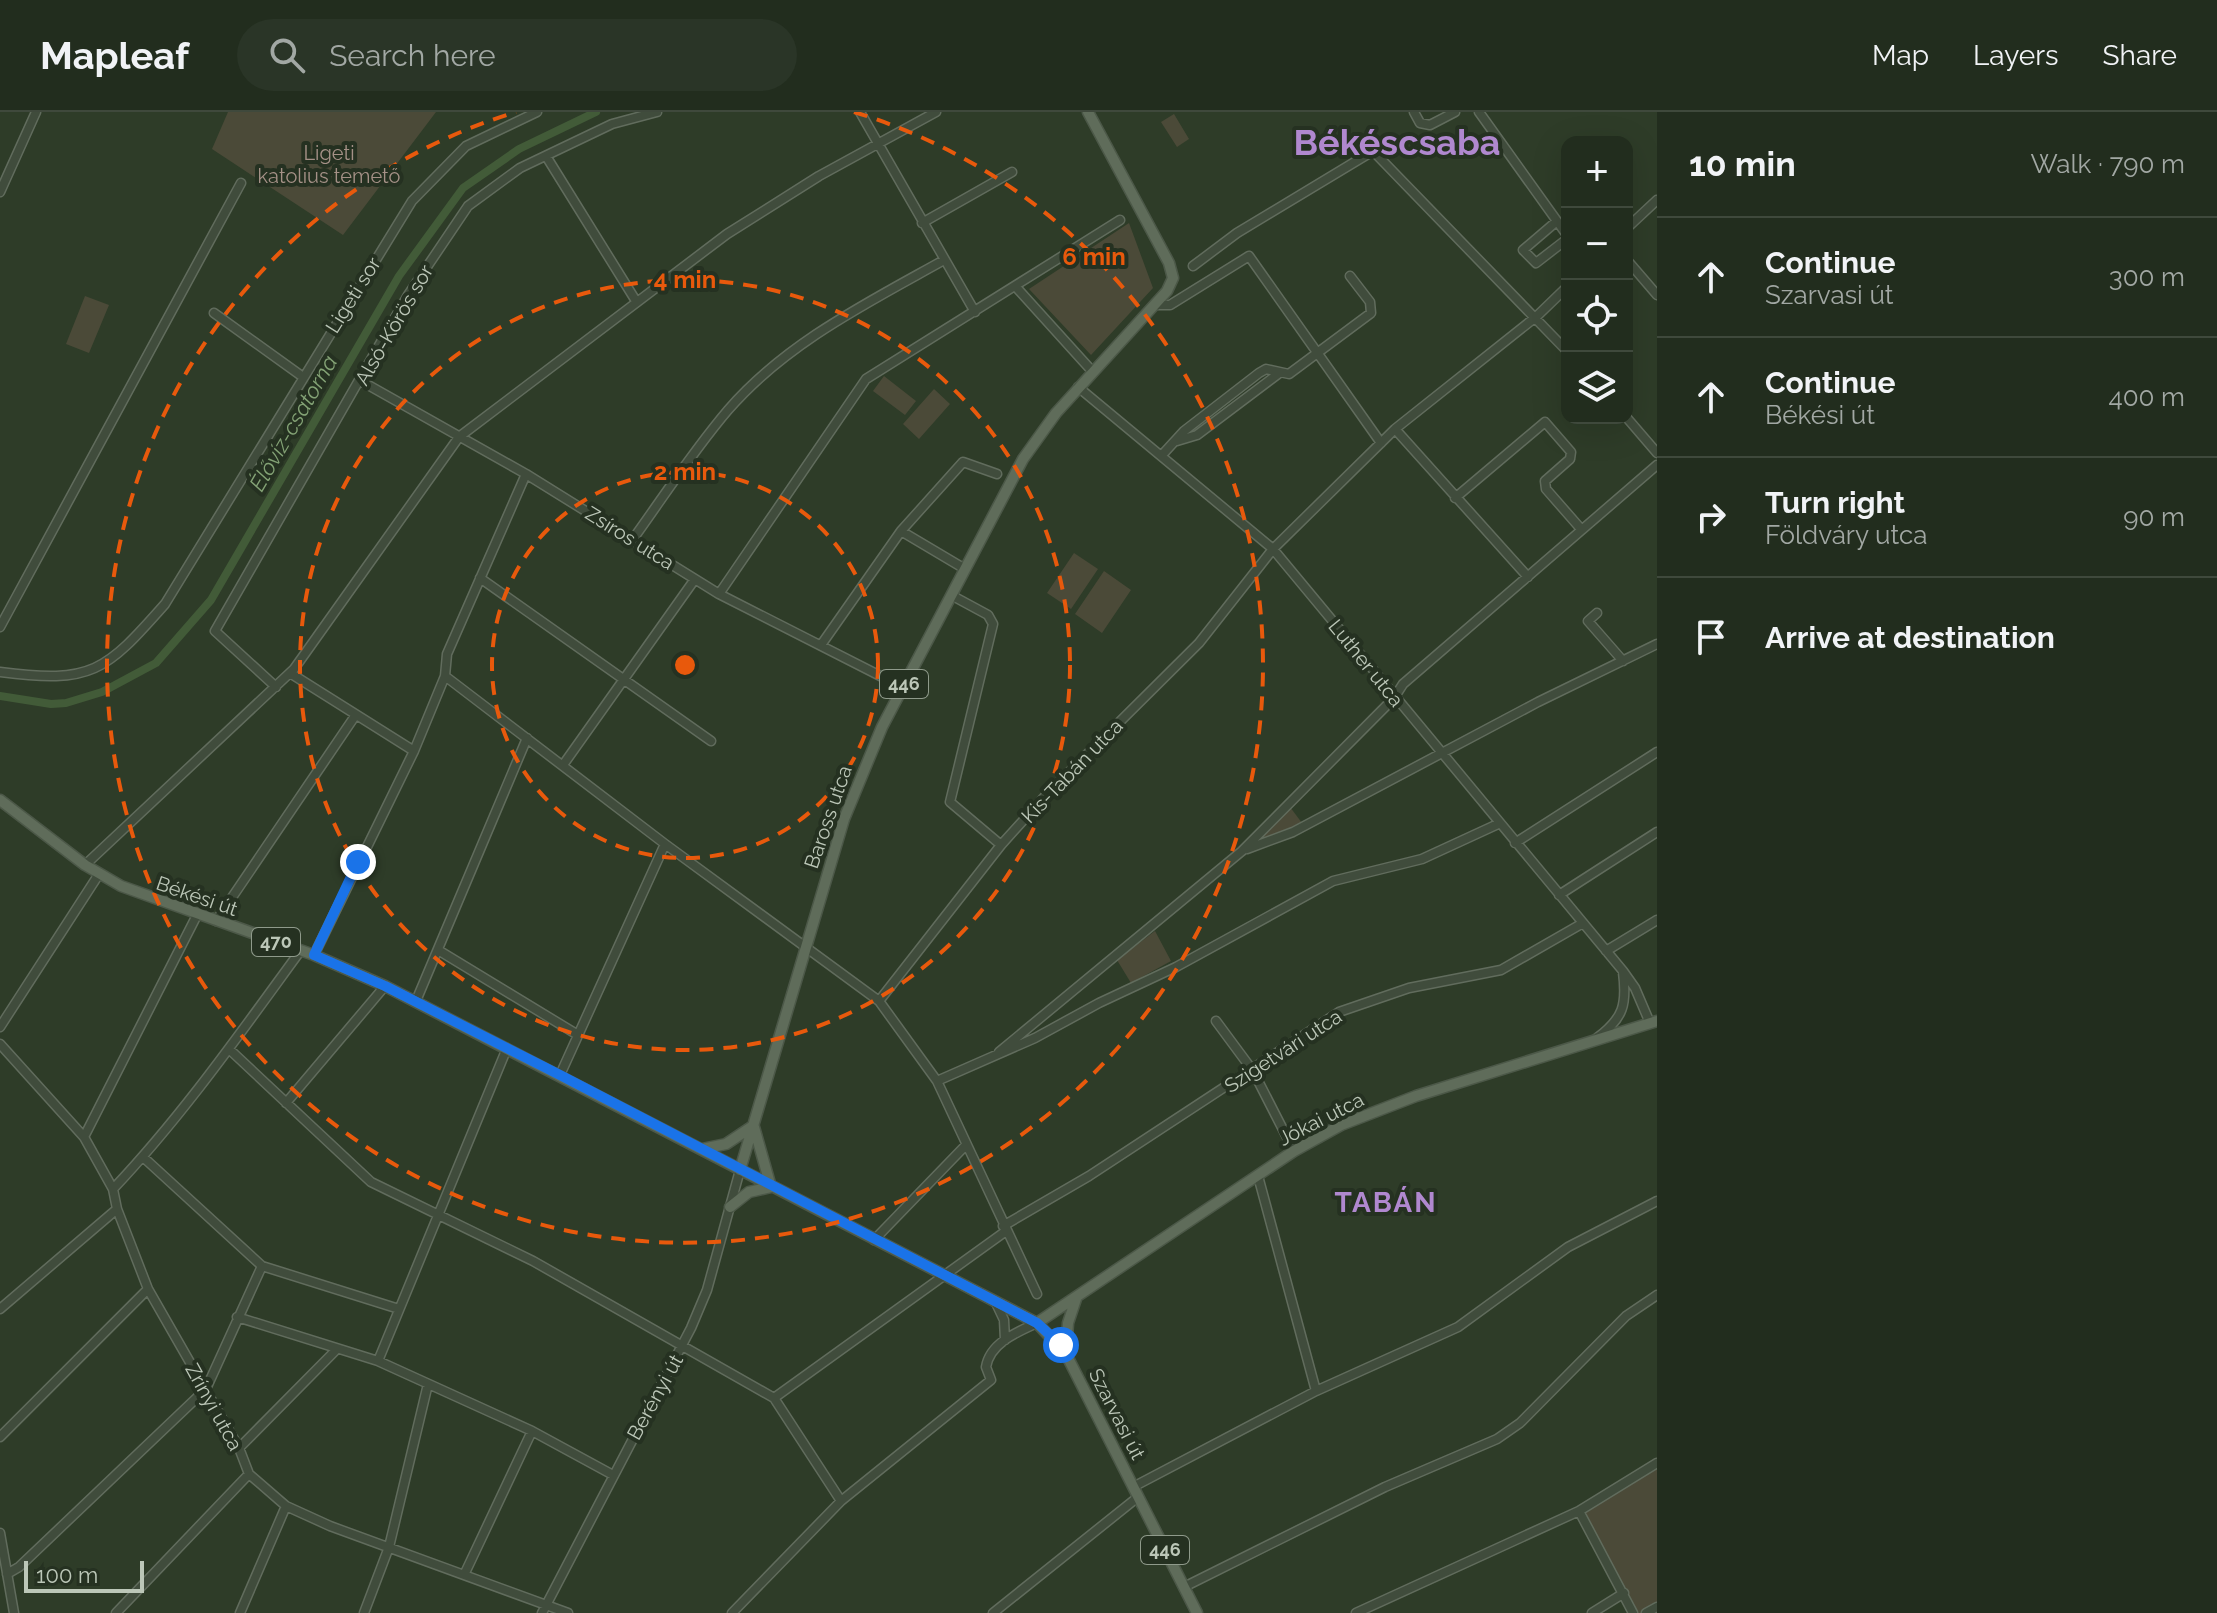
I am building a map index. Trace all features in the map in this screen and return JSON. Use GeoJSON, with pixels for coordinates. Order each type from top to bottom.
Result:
{"type":"FeatureCollection","features":[{"type":"Feature","properties":{"kind":"main road","name":"446"},"geometry":{"type":"LineString","coordinates":[[1078,387],[1156,305],[1173,278],[1161,247],[1088,112]]}},
{"type":"Feature","properties":{"kind":"main road","name":"Baross utca"},"geometry":{"type":"LineString","coordinates":[[740,1170],[852,795],[902,687],[1002,497],[1038,437],[1078,387]]}},
{"type":"Feature","properties":{"kind":"main road","name":"Békési út"},"geometry":{"type":"LineString","coordinates":[[0,800],[85,865],[143,897],[301,950],[385,986],[740,1170]]}},
{"type":"Feature","properties":{"kind":"main road","name":"Jókai utca"},"geometry":{"type":"LineString","coordinates":[[1037,1323],[1294,1151],[1363,1115],[1654,1022]]}},
{"type":"Feature","properties":{"kind":"main road"},"geometry":{"type":"LineString","coordinates":[[701,1149],[726,1144],[753,1126],[771,1187],[749,1192],[730,1207]]}},
{"type":"Feature","properties":{"kind":"main road","name":"Szarvasi út"},"geometry":{"type":"LineString","coordinates":[[740,1170],[1037,1323],[1066,1354],[1197,1613]]}},
{"type":"Feature","properties":{"kind":"main road"},"geometry":{"type":"LineString","coordinates":[[1066,1354],[1068,1323],[1076,1299]]}},
{"type":"Feature","properties":{"kind":"street"},"geometry":{"type":"LineString","coordinates":[[0,192],[36,112]]}},
{"type":"Feature","properties":{"kind":"street","name":"Ligeti sor"},"geometry":{"type":"LineString","coordinates":[[2,672],[71,677],[101,668],[124,651],[165,604],[412,201],[466,146],[537,112]]}},
{"type":"Feature","properties":{"kind":"street","name":"Alsó-Körös sor"},"geometry":{"type":"LineString","coordinates":[[276,687],[215,631],[408,295],[468,206],[520,168],[612,124],[657,112]]}},
{"type":"Feature","properties":{"kind":"street"},"geometry":{"type":"LineString","coordinates":[[860,112],[975,312]]}},
{"type":"Feature","properties":{"kind":"street"},"geometry":{"type":"LineString","coordinates":[[85,865],[290,673],[459,437],[727,234],[877,142],[936,112]]}},
{"type":"Feature","properties":{"kind":"street"},"geometry":{"type":"LineString","coordinates":[[1414,112],[1420,123],[1430,125],[1455,112]]}},
{"type":"Feature","properties":{"kind":"street"},"geometry":{"type":"LineString","coordinates":[[1479,112],[1561,227]]}},
{"type":"Feature","properties":{"kind":"street"},"geometry":{"type":"LineString","coordinates":[[1193,266],[1237,233],[1373,151],[1459,243],[1537,316],[1561,344]]}},
{"type":"Feature","properties":{"kind":"street"},"geometry":{"type":"LineString","coordinates":[[546,156],[636,301]]}},
{"type":"Feature","properties":{"kind":"street"},"geometry":{"type":"LineString","coordinates":[[922,223],[1012,172]]}},
{"type":"Feature","properties":{"kind":"street"},"geometry":{"type":"LineString","coordinates":[[0,627],[241,183]]}},
{"type":"Feature","properties":{"kind":"street"},"geometry":{"type":"LineString","coordinates":[[1633,222],[1657,200]]}},
{"type":"Feature","properties":{"kind":"street"},"geometry":{"type":"LineString","coordinates":[[719,594],[866,379],[1120,220]]}},
{"type":"Feature","properties":{"kind":"street"},"geometry":{"type":"LineString","coordinates":[[1557,221],[1523,250],[1536,263],[1561,242]]}},
{"type":"Feature","properties":{"kind":"street"},"geometry":{"type":"LineString","coordinates":[[1156,305],[1170,305],[1249,256],[1381,443]]}},
{"type":"Feature","properties":{"kind":"street"},"geometry":{"type":"LineString","coordinates":[[633,539],[705,440],[757,382],[808,339],[944,260]]}},
{"type":"Feature","properties":{"kind":"street"},"geometry":{"type":"LineString","coordinates":[[1633,267],[1657,295]]}},
{"type":"Feature","properties":{"kind":"street"},"geometry":{"type":"LineString","coordinates":[[1162,455],[1176,442],[1197,435],[1278,374],[1289,374],[1318,355],[1371,313],[1370,302],[1350,276]]}},
{"type":"Feature","properties":{"kind":"street"},"geometry":{"type":"LineString","coordinates":[[1015,286],[1092,371]]}},
{"type":"Feature","properties":{"kind":"street","name":"Kis-Tabán utca"},"geometry":{"type":"LineString","coordinates":[[879,1001],[1001,845],[1047,794],[1199,643],[1273,549],[1395,429],[1537,316],[1561,293]]}},
{"type":"Feature","properties":{"kind":"street"},"geometry":{"type":"LineString","coordinates":[[214,313],[303,377]]}},
{"type":"Feature","properties":{"kind":"street","name":"Zsíros utca"},"geometry":{"type":"LineString","coordinates":[[361,381],[526,474],[719,594],[902,687]]}},
{"type":"Feature","properties":{"kind":"street","name":"Luther utca"},"geometry":{"type":"LineString","coordinates":[[1078,387],[1273,549],[1623,971],[1654,1022]]}},
{"type":"Feature","properties":{"kind":"street"},"geometry":{"type":"LineString","coordinates":[[1455,498],[1545,422],[1571,452],[1570,459],[1545,481],[1546,489],[1581,529]]}},
{"type":"Feature","properties":{"kind":"street"},"geometry":{"type":"LineString","coordinates":[[1632,424],[1657,453]]}},
{"type":"Feature","properties":{"kind":"street"},"geometry":{"type":"LineString","coordinates":[[1395,429],[1528,577]]}},
{"type":"Feature","properties":{"kind":"street"},"geometry":{"type":"LineString","coordinates":[[821,645],[901,531],[963,462],[997,474]]}},
{"type":"Feature","properties":{"kind":"street"},"geometry":{"type":"LineString","coordinates":[[999,1052],[1242,851],[1394,698],[1403,684],[1657,465]]}},
{"type":"Feature","properties":{"kind":"street"},"geometry":{"type":"LineString","coordinates":[[314,955],[414,751],[445,676],[447,654],[526,474]]}},
{"type":"Feature","properties":{"kind":"street"},"geometry":{"type":"LineString","coordinates":[[901,531],[965,569]]}},
{"type":"Feature","properties":{"kind":"street"},"geometry":{"type":"LineString","coordinates":[[480,578],[711,741]]}},
{"type":"Feature","properties":{"kind":"street"},"geometry":{"type":"LineString","coordinates":[[563,765],[695,579]]}},
{"type":"Feature","properties":{"kind":"street"},"geometry":{"type":"LineString","coordinates":[[951,595],[988,615],[993,624],[950,802],[1001,845]]}},
{"type":"Feature","properties":{"kind":"street"},"geometry":{"type":"LineString","coordinates":[[1597,613],[1588,621],[1623,661]]}},
{"type":"Feature","properties":{"kind":"street"},"geometry":{"type":"LineString","coordinates":[[1242,851],[1293,832],[1657,644]]}},
{"type":"Feature","properties":{"kind":"street"},"geometry":{"type":"LineString","coordinates":[[290,673],[414,751]]}},
{"type":"Feature","properties":{"kind":"street"},"geometry":{"type":"LineString","coordinates":[[445,676],[665,844],[879,1001],[937,1081],[1037,1294]]}},
{"type":"Feature","properties":{"kind":"street"},"geometry":{"type":"LineString","coordinates":[[216,921],[355,716]]}},
{"type":"Feature","properties":{"kind":"street"},"geometry":{"type":"LineString","coordinates":[[416,1001],[527,738]]}},
{"type":"Feature","properties":{"kind":"street"},"geometry":{"type":"LineString","coordinates":[[1515,843],[1657,752]]}},
{"type":"Feature","properties":{"kind":"street"},"geometry":{"type":"LineString","coordinates":[[937,1081],[1176,967],[1333,881],[1422,859],[1498,824]]}},
{"type":"Feature","properties":{"kind":"street"},"geometry":{"type":"LineString","coordinates":[[1559,895],[1657,832]]}},
{"type":"Feature","properties":{"kind":"street"},"geometry":{"type":"LineString","coordinates":[[560,1075],[665,844]]}},
{"type":"Feature","properties":{"kind":"street"},"geometry":{"type":"LineString","coordinates":[[0,1027],[99,874]]}},
{"type":"Feature","properties":{"kind":"street"},"geometry":{"type":"LineString","coordinates":[[84,1137],[197,915]]}},
{"type":"Feature","properties":{"kind":"street"},"geometry":{"type":"LineString","coordinates":[[1606,951],[1657,920]]}},
{"type":"Feature","properties":{"kind":"street","name":"Szigetvári utca"},"geometry":{"type":"LineString","coordinates":[[774,1398],[1004,1228],[1253,1071],[1339,1012],[1409,988],[1501,970],[1583,923]]}},
{"type":"Feature","properties":{"kind":"street"},"geometry":{"type":"LineString","coordinates":[[113,1189],[143,1157],[229,1049],[301,950]]}},
{"type":"Feature","properties":{"kind":"street"},"geometry":{"type":"LineString","coordinates":[[438,950],[578,1035]]}},
{"type":"Feature","properties":{"kind":"street"},"geometry":{"type":"LineString","coordinates":[[1593,1041],[1623,1014],[1626,1001],[1623,971]]}},
{"type":"Feature","properties":{"kind":"street"},"geometry":{"type":"LineString","coordinates":[[286,1103],[385,986]]}},
{"type":"Feature","properties":{"kind":"street"},"geometry":{"type":"LineString","coordinates":[[1061,1000],[1071,1018]]}},
{"type":"Feature","properties":{"kind":"street"},"geometry":{"type":"LineString","coordinates":[[1216,1021],[1253,1071],[1294,1151]]}},
{"type":"Feature","properties":{"kind":"street","name":"Zrínyi utca"},"geometry":{"type":"LineString","coordinates":[[0,1044],[84,1137],[113,1189],[117,1209],[148,1289],[239,1448],[249,1474],[286,1506],[465,1573],[544,1609],[568,1613]]}},
{"type":"Feature","properties":{"kind":"street"},"geometry":{"type":"LineString","coordinates":[[378,1361],[507,1048]]}},
{"type":"Feature","properties":{"kind":"street"},"geometry":{"type":"LineString","coordinates":[[229,1049],[371,1182],[533,1261],[774,1398],[841,1501]]}},
{"type":"Feature","properties":{"kind":"street"},"geometry":{"type":"LineString","coordinates":[[874,1240],[966,1145]]}},
{"type":"Feature","properties":{"kind":"street"},"geometry":{"type":"LineString","coordinates":[[143,1157],[262,1266],[399,1309]]}},
{"type":"Feature","properties":{"kind":"street","name":"Berényi út"},"geometry":{"type":"LineString","coordinates":[[544,1609],[683,1346],[707,1290],[740,1170]]}},
{"type":"Feature","properties":{"kind":"street"},"geometry":{"type":"LineString","coordinates":[[1258,1176],[1316,1391]]}},
{"type":"Feature","properties":{"kind":"street"},"geometry":{"type":"LineString","coordinates":[[993,1613],[1136,1492],[1316,1391],[1458,1327],[1568,1247],[1657,1201]]}},
{"type":"Feature","properties":{"kind":"street"},"geometry":{"type":"LineString","coordinates":[[0,1309],[117,1209]]}},
{"type":"Feature","properties":{"kind":"street"},"geometry":{"type":"LineString","coordinates":[[7,1574],[19,1567],[206,1389],[262,1266]]}},
{"type":"Feature","properties":{"kind":"street"},"geometry":{"type":"LineString","coordinates":[[0,1437],[148,1289]]}},
{"type":"Feature","properties":{"kind":"street"},"geometry":{"type":"LineString","coordinates":[[1184,1587],[1385,1487],[1497,1439],[1520,1423],[1571,1368],[1626,1316],[1657,1295]]}},
{"type":"Feature","properties":{"kind":"street"},"geometry":{"type":"LineString","coordinates":[[996,1303],[1004,1320],[1005,1340]]}},
{"type":"Feature","properties":{"kind":"street"},"geometry":{"type":"LineString","coordinates":[[237,1317],[378,1361],[532,1431],[613,1475]]}},
{"type":"Feature","properties":{"kind":"street"},"geometry":{"type":"LineString","coordinates":[[732,1613],[841,1501],[991,1380],[986,1367],[987,1359],[1005,1340],[1037,1323]]}},
{"type":"Feature","properties":{"kind":"street"},"geometry":{"type":"LineString","coordinates":[[239,1448],[337,1349]]}},
{"type":"Feature","properties":{"kind":"street"},"geometry":{"type":"LineString","coordinates":[[364,1613],[389,1547],[428,1384]]}},
{"type":"Feature","properties":{"kind":"street"},"geometry":{"type":"LineString","coordinates":[[465,1573],[532,1431]]}},
{"type":"Feature","properties":{"kind":"street"},"geometry":{"type":"LineString","coordinates":[[1356,1613],[1579,1511],[1657,1463]]}},
{"type":"Feature","properties":{"kind":"street"},"geometry":{"type":"LineString","coordinates":[[116,1613],[249,1474]]}},
{"type":"Feature","properties":{"kind":"street"},"geometry":{"type":"LineString","coordinates":[[240,1613],[286,1506]]}},
{"type":"Feature","properties":{"kind":"street"},"geometry":{"type":"LineString","coordinates":[[1579,1511],[1633,1613]]}},
{"type":"Feature","properties":{"kind":"street"},"geometry":{"type":"LineString","coordinates":[[0,1533],[14,1613]]}},
{"type":"Feature","properties":{"kind":"street"},"geometry":{"type":"LineString","coordinates":[[1592,1613],[1624,1593]]}},
{"type":"Feature","properties":{"kind":"street"},"geometry":{"type":"LineString","coordinates":[[1646,1613],[1657,1607]]}},
{"type":"Feature","properties":{"kind":"green space","name":"Ligeti katolius temető"},"geometry":{"type":"Polygon","coordinates":[[[228,112],[436,112],[343,235],[212,149],[228,112]]]}},
{"type":"Feature","properties":{"kind":"green space"},"geometry":{"type":"Polygon","coordinates":[[[1174,114],[1189,139],[1177,147],[1161,122],[1174,114]]]}},
{"type":"Feature","properties":{"kind":"green space"},"geometry":{"type":"Polygon","coordinates":[[[1129,223],[1153,288],[1091,355],[1029,289],[1129,223]]]}},
{"type":"Feature","properties":{"kind":"green space"},"geometry":{"type":"Polygon","coordinates":[[[85,296],[109,305],[89,353],[66,344],[85,296]]]}},
{"type":"Feature","properties":{"kind":"green space"},"geometry":{"type":"Polygon","coordinates":[[[884,376],[916,401],[905,415],[873,391],[884,376]]]}},
{"type":"Feature","properties":{"kind":"green space"},"geometry":{"type":"Polygon","coordinates":[[[934,389],[950,404],[919,439],[903,424],[934,389]]]}},
{"type":"Feature","properties":{"kind":"green space"},"geometry":{"type":"Polygon","coordinates":[[[1074,553],[1098,569],[1071,609],[1047,593],[1074,553]]]}},
{"type":"Feature","properties":{"kind":"green space"},"geometry":{"type":"Polygon","coordinates":[[[1104,571],[1131,590],[1102,633],[1075,614],[1104,571]]]}},
{"type":"Feature","properties":{"kind":"green space"},"geometry":{"type":"Polygon","coordinates":[[[1290,807],[1302,823],[1259,842],[1256,839],[1290,807]]]}},
{"type":"Feature","properties":{"kind":"green space"},"geometry":{"type":"Polygon","coordinates":[[[1155,931],[1171,961],[1131,983],[1117,960],[1155,931]]]}},
{"type":"Feature","properties":{"kind":"green space"},"geometry":{"type":"Polygon","coordinates":[[[1657,1465],[1657,1605],[1643,1613],[1635,1613],[1581,1512],[1657,1465]]]}},
{"type":"Feature","properties":{"kind":"waterway","name":"Élővíz-csatorna"},"geometry":{"type":"LineString","coordinates":[[0,696],[51,704],[66,703],[102,692],[156,663],[211,600],[399,276],[463,188],[519,149],[596,112]]}},
{"type":"Feature","properties":{"kind":"district","name":"Békéscsaba"},"geometry":{"type":"Point","coordinates":[1397,142]}},
{"type":"Feature","properties":{"kind":"district","name":"TABÁN"},"geometry":{"type":"Point","coordinates":[1386,1202]}},
{"type":"Feature","properties":{"kind":"route"},"geometry":{"type":"LineString","coordinates":[[358,862],[314,955],[385,986],[560,1075],[1037,1323],[1061,1345]]}}]}
